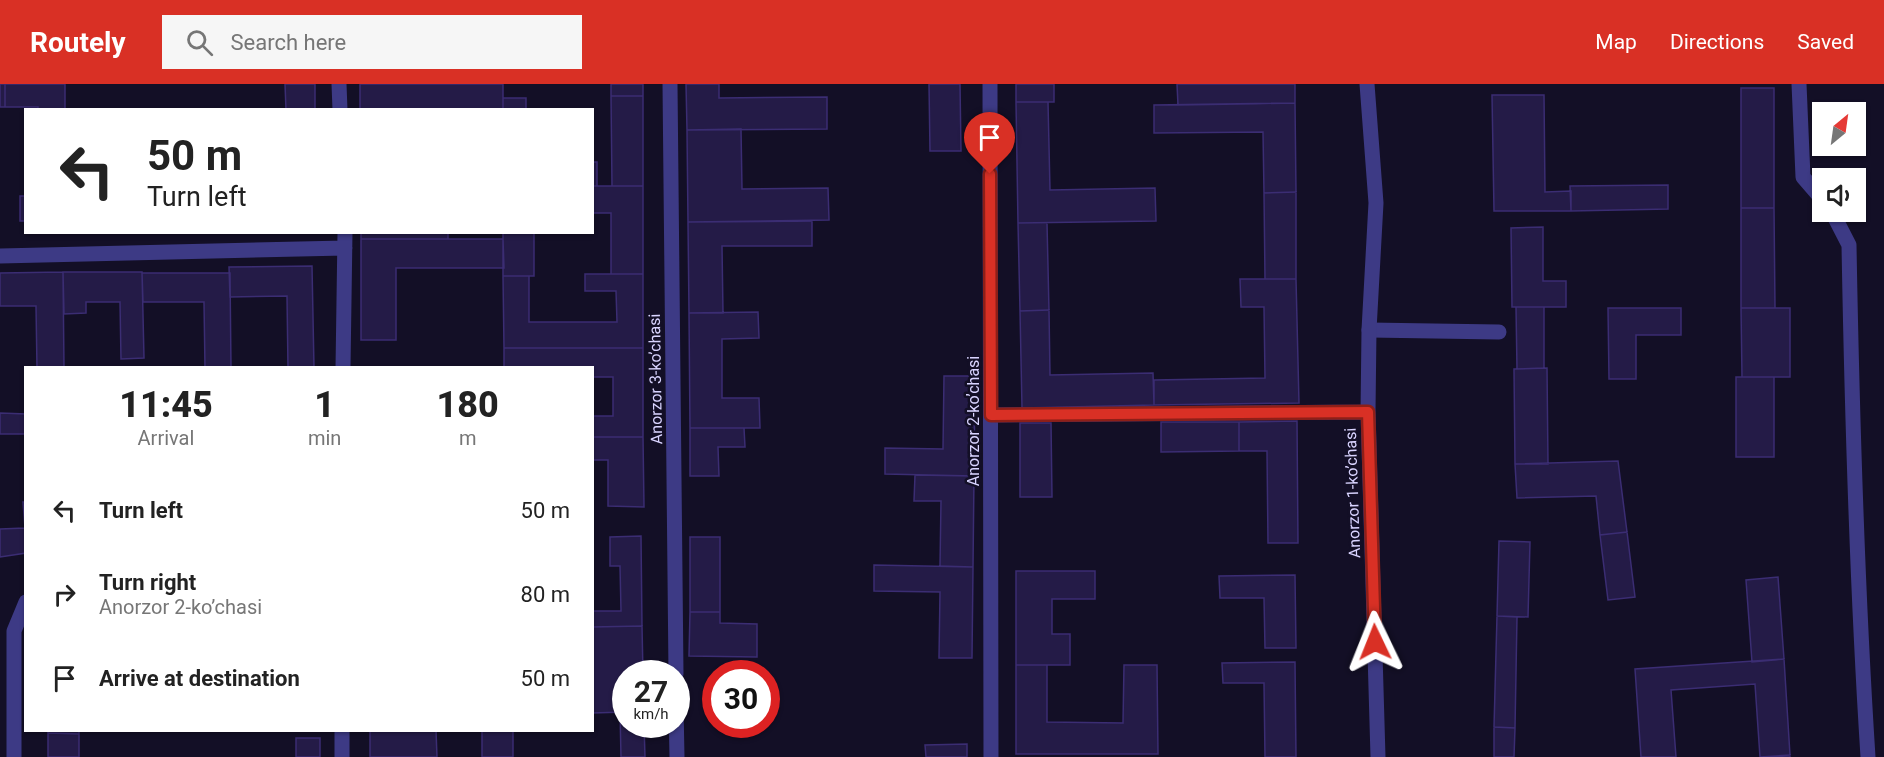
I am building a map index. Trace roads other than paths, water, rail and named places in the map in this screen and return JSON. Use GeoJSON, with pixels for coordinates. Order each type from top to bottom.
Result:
{"type":"FeatureCollection","features":[{"type":"Feature","properties":{"kind":"street"},"geometry":{"type":"LineString","coordinates":[[339,84],[340,108]]}},
{"type":"Feature","properties":{"kind":"street","name":"Аnorzor 3-koʼchasi"},"geometry":{"type":"LineString","coordinates":[[670,84],[676,660]]}},
{"type":"Feature","properties":{"kind":"street","name":"Аnorzor 2-koʼchasi"},"geometry":{"type":"LineString","coordinates":[[990,84],[991,757]]}},
{"type":"Feature","properties":{"kind":"street","name":"Аnorzor 1-koʼchasi"},"geometry":{"type":"LineString","coordinates":[[1368,84],[1376,203],[1369,330],[1368,412],[1378,757]]}},
{"type":"Feature","properties":{"kind":"street"},"geometry":{"type":"LineString","coordinates":[[1799,84],[1803,177],[1812,187]]}},
{"type":"Feature","properties":{"kind":"street"},"geometry":{"type":"LineString","coordinates":[[1837,222],[1849,245],[1854,475],[1868,757]]}},
{"type":"Feature","properties":{"kind":"street"},"geometry":{"type":"LineString","coordinates":[[344,366],[345,234]]}},
{"type":"Feature","properties":{"kind":"street"},"geometry":{"type":"LineString","coordinates":[[0,256],[345,249]]}},
{"type":"Feature","properties":{"kind":"street"},"geometry":{"type":"LineString","coordinates":[[1369,330],[1499,332]]}},
{"type":"Feature","properties":{"kind":"street"},"geometry":{"type":"LineString","coordinates":[[991,415],[1368,412]]}},
{"type":"Feature","properties":{"kind":"street"},"geometry":{"type":"LineString","coordinates":[[14,757],[14,631],[24,607]]}},
{"type":"Feature","properties":{"kind":"street"},"geometry":{"type":"LineString","coordinates":[[342,732],[342,757]]}},
{"type":"Feature","properties":{"kind":"street"},"geometry":{"type":"LineString","coordinates":[[677,738],[677,757]]}}]}
